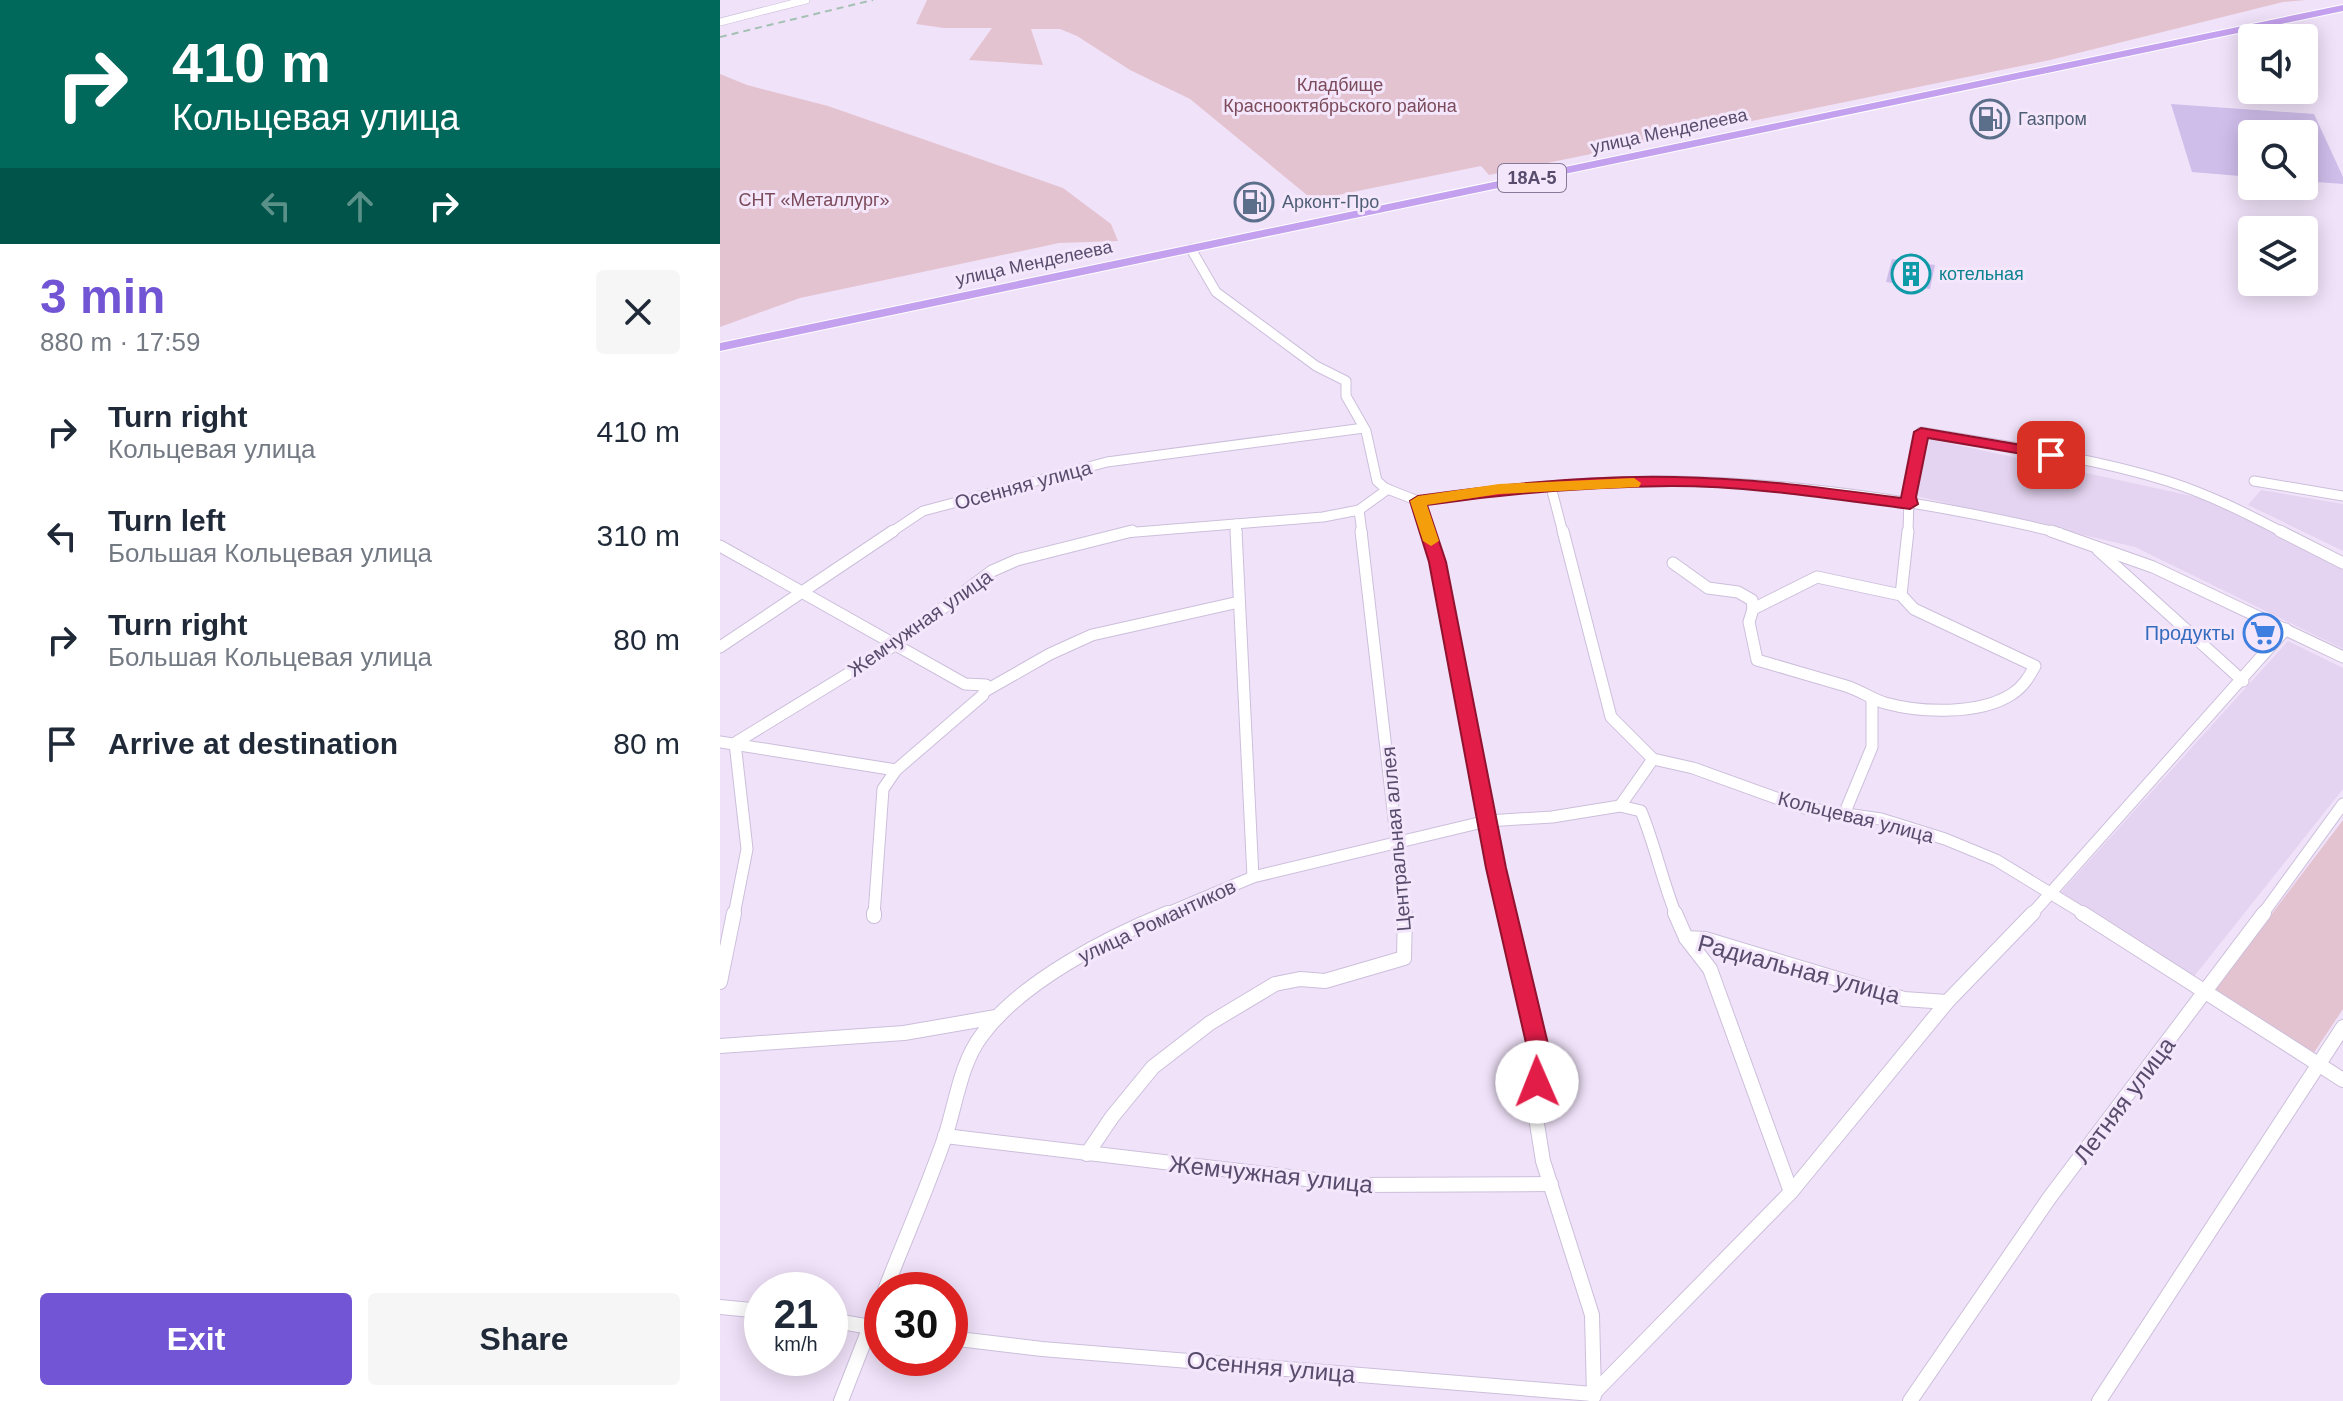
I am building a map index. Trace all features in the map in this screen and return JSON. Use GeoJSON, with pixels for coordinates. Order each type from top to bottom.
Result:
{"type":"FeatureCollection","features":[{"type":"Feature","properties":{"kind":"highway","name":"улица Менделеева"},"geometry":{"type":"LineString","coordinates":[[720,344],[1191,249],[2343,6]]}},
{"type":"Feature","properties":{"kind":"highway","name":"улица Менделеева"},"geometry":{"type":"LineString","coordinates":[[720,344],[2343,6]]}},
{"type":"Feature","properties":{"kind":"street"},"geometry":{"type":"LineString","coordinates":[[720,22],[806,0]]}},
{"type":"Feature","properties":{"kind":"street"},"geometry":{"type":"LineString","coordinates":[[1191,249],[1216,292],[1316,366],[1346,381],[1346,396],[1364,428],[1377,481],[1418,501],[1499,489],[1673,481],[1787,488],[1970,512],[2068,535],[2153,567],[2343,657]]}},
{"type":"Feature","properties":{"kind":"street","name":"Осенняя улица"},"geometry":{"type":"LineString","coordinates":[[720,647],[923,511],[1107,462],[1364,428]]}},
{"type":"Feature","properties":{"kind":"street"},"geometry":{"type":"LineString","coordinates":[[1901,595],[1909,497],[1921,432],[2051,455],[2165,481],[2211,497],[2343,563]]}},
{"type":"Feature","properties":{"kind":"street"},"geometry":{"type":"LineString","coordinates":[[2254,481],[2343,496]]}},
{"type":"Feature","properties":{"kind":"street"},"geometry":{"type":"LineString","coordinates":[[1551,487],[1611,717],[1653,759],[1620,806]]}},
{"type":"Feature","properties":{"kind":"street"},"geometry":{"type":"LineString","coordinates":[[1359,510],[1388,489]]}},
{"type":"Feature","properties":{"kind":"street"},"geometry":{"type":"LineString","coordinates":[[1418,501],[1438,562],[1487,821],[1542,1065],[1533,1099],[1543,1161],[1592,1315],[1594,1397]]}},
{"type":"Feature","properties":{"kind":"street","name":"Жемчужная улица"},"geometry":{"type":"LineString","coordinates":[[735,744],[895,644],[992,571],[1017,560],[1136,530],[1323,517],[1359,510]]}},
{"type":"Feature","properties":{"kind":"street","name":"Центральная аллея"},"geometry":{"type":"LineString","coordinates":[[1087,1154],[1112,1117],[1153,1067],[1210,1023],[1275,984],[1300,979],[1325,981],[1404,958],[1406,925],[1398,844],[1359,510]]}},
{"type":"Feature","properties":{"kind":"street","name":"улица Романтиков"},"geometry":{"type":"LineString","coordinates":[[996,1017],[1072,959],[1138,925],[1253,877],[1236,524]]}},
{"type":"Feature","properties":{"kind":"street"},"geometry":{"type":"LineString","coordinates":[[2090,544],[2243,681]]}},
{"type":"Feature","properties":{"kind":"street"},"geometry":{"type":"LineString","coordinates":[[720,546],[965,684],[986,685],[985,691]]}},
{"type":"Feature","properties":{"kind":"street"},"geometry":{"type":"LineString","coordinates":[[1673,563],[1708,588],[1738,592],[1752,600],[1749,622],[1757,660],[1856,689],[1889,704],[1975,708],[2011,697],[2032,677],[2035,666],[1914,609],[1901,595],[1817,577],[1753,609]]}},
{"type":"Feature","properties":{"kind":"street"},"geometry":{"type":"LineString","coordinates":[[874,916],[883,789],[896,770],[985,691],[1073,642],[1157,618],[1212,610],[1239,602]]}},
{"type":"Feature","properties":{"kind":"street"},"geometry":{"type":"LineString","coordinates":[[1594,1397],[1791,1192],[1947,1002],[2052,893],[2286,629]]}},
{"type":"Feature","properties":{"kind":"street"},"geometry":{"type":"LineString","coordinates":[[1845,812],[1872,747],[1872,698]]}},
{"type":"Feature","properties":{"kind":"street"},"geometry":{"type":"LineString","coordinates":[[720,742],[896,770]]}},
{"type":"Feature","properties":{"kind":"street"},"geometry":{"type":"LineString","coordinates":[[720,982],[747,849],[735,744]]}},
{"type":"Feature","properties":{"kind":"street","name":"Кольцевая улица"},"geometry":{"type":"LineString","coordinates":[[1653,759],[1693,768],[1804,808],[1845,812],[1945,839],[1996,860],[2343,1080]]}},
{"type":"Feature","properties":{"kind":"street","name":"Летняя улица"},"geometry":{"type":"LineString","coordinates":[[1910,1401],[2050,1197],[2206,992],[2343,804]]}},
{"type":"Feature","properties":{"kind":"street"},"geometry":{"type":"LineString","coordinates":[[1253,877],[1487,821],[1552,817],[1620,806],[1641,811],[1651,836],[1661,878],[1686,938]]}},
{"type":"Feature","properties":{"kind":"street","name":"Радиальная улица"},"geometry":{"type":"LineString","coordinates":[[1686,938],[1705,939],[1904,999],[1947,1002]]}},
{"type":"Feature","properties":{"kind":"street","name":"Радиальная улица"},"geometry":{"type":"LineString","coordinates":[[1686,938],[1710,969],[1791,1192]]}},
{"type":"Feature","properties":{"kind":"street"},"geometry":{"type":"LineString","coordinates":[[720,1046],[904,1033],[996,1017]]}},
{"type":"Feature","properties":{"kind":"street"},"geometry":{"type":"LineString","coordinates":[[892,1272],[945,1136],[962,1076],[979,1038],[996,1017]]}},
{"type":"Feature","properties":{"kind":"street"},"geometry":{"type":"LineString","coordinates":[[2099,1401],[2343,1027]]}},
{"type":"Feature","properties":{"kind":"street","name":"Жемчужная улица"},"geometry":{"type":"LineString","coordinates":[[945,1136],[1357,1185],[1551,1184]]}},
{"type":"Feature","properties":{"kind":"street"},"geometry":{"type":"LineString","coordinates":[[720,1307],[744,1309]]}},
{"type":"Feature","properties":{"kind":"street","name":"Осенняя улица"},"geometry":{"type":"LineString","coordinates":[[968,1340],[1594,1397]]}},
{"type":"Feature","properties":{"kind":"street"},"geometry":{"type":"LineString","coordinates":[[841,1401],[864,1353]]}},
{"type":"Feature","properties":{"kind":"shaded area"},"geometry":{"type":"Polygon","coordinates":[[[1930,439],[2201,498],[2343,567],[2343,649],[2135,547],[1916,496],[1930,439]]]}},
{"type":"Feature","properties":{"kind":"shaded area"},"geometry":{"type":"Polygon","coordinates":[[[2261,490],[2343,504],[2343,551],[2248,505],[2261,490]]]}},
{"type":"Feature","properties":{"kind":"shaded area"},"geometry":{"type":"Polygon","coordinates":[[[2288,641],[2343,668],[2343,789],[2192,979],[2061,892],[2288,641]]]}},
{"type":"Feature","properties":{"kind":"green space","name":"Кладбище Краснооктябрьского района"},"geometry":{"type":"Polygon","coordinates":[[[927,0],[2306,0],[2283,2],[2050,60],[1489,175],[1481,166],[1313,200],[1190,99],[1130,70],[1077,36],[1060,29],[1031,29],[1043,65],[969,60],[992,28],[944,28],[916,24],[927,0]]]}},
{"type":"Feature","properties":{"kind":"green space","name":"СНТ «Металлург»"},"geometry":{"type":"Polygon","coordinates":[[[720,74],[747,85],[828,106],[1063,188],[1111,224],[1118,241],[1059,243],[800,298],[720,327],[720,74]]]}},
{"type":"Feature","properties":{"kind":"green space"},"geometry":{"type":"Polygon","coordinates":[[[2343,820],[2343,1009],[2313,1054],[2214,990],[2343,820]]]}},
{"type":"Feature","properties":{"kind":"building"},"geometry":{"type":"Polygon","coordinates":[[[2171,104],[2314,114],[2317,120],[2238,120],[2238,176],[2192,172],[2171,104]]]}},
{"type":"Feature","properties":{"kind":"building"},"geometry":{"type":"Polygon","coordinates":[[[2318,123],[2343,177],[2343,184],[2318,182],[2318,123]]]}},
{"type":"Feature","properties":{"kind":"building","name":"котельная"},"geometry":{"type":"Polygon","coordinates":[[[1892,259],[1935,265],[1930,289],[1886,282],[1892,259]]]}},
{"type":"Feature","properties":{"kind":"railway"},"geometry":{"type":"LineString","coordinates":[[720,37],[873,0]]}},
{"type":"Feature","properties":{"kind":"slow traffic"},"geometry":{"type":"LineString","coordinates":[[1431,541],[1418,501],[1499,489],[1634,483]]}},
{"type":"Feature","properties":{"kind":"place","name":"Газпром"},"geometry":{"type":"Point","coordinates":[1990,119]}},
{"type":"Feature","properties":{"kind":"place","name":"Арконт-Про"},"geometry":{"type":"Point","coordinates":[1254,202]}},
{"type":"Feature","properties":{"kind":"place","name":"котельная"},"geometry":{"type":"Point","coordinates":[1911,274]}},
{"type":"Feature","properties":{"kind":"place","name":"Продукты"},"geometry":{"type":"Point","coordinates":[2263,633]}},
{"type":"Feature","properties":{"kind":"route"},"geometry":{"type":"LineString","coordinates":[[1537,1082],[1542,1065],[1496,868],[1449,633],[1438,562],[1418,501],[1499,489],[1673,481],[1841,493],[1910,504],[1921,432],[2051,455]]}}]}
